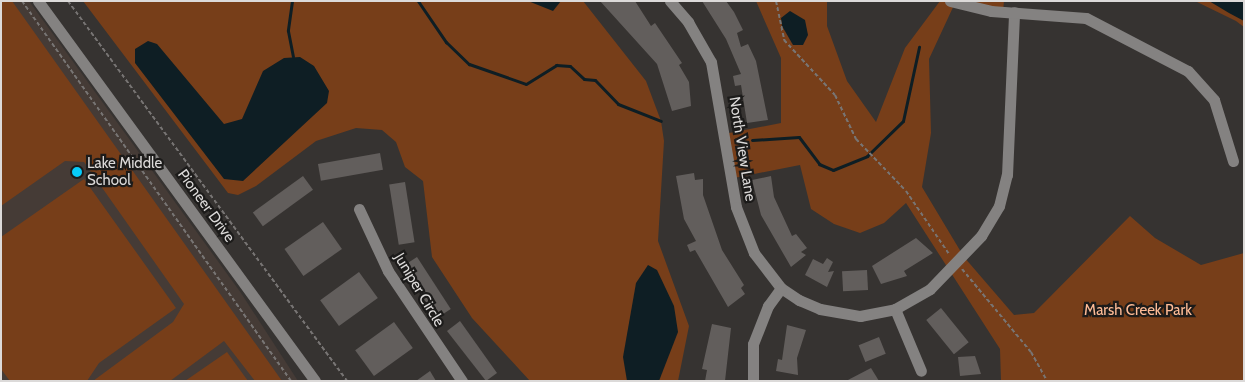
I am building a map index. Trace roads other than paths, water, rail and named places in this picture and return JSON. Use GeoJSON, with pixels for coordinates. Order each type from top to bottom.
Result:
{"type":"FeatureCollection","features":[{"type":"Feature","properties":{"kind":"street","name":"Pioneer Drive"},"geometry":{"type":"LineString","coordinates":[[38,1],[315,381]]}},
{"type":"Feature","properties":{"kind":"street","name":"North View Lane"},"geometry":{"type":"LineString","coordinates":[[670,1],[688,22],[711,62],[736,207],[754,253],[781,288],[799,300],[840,315],[860,316],[895,309],[930,289],[958,264],[981,236],[1004,191],[1014,12]]}},
{"type":"Feature","properties":{"kind":"street"},"geometry":{"type":"LineString","coordinates":[[950,1],[1014,12],[1086,18],[1188,71],[1214,100],[1233,160]]}},
{"type":"Feature","properties":{"kind":"street","name":"Juniper Circle"},"geometry":{"type":"LineString","coordinates":[[359,209],[400,291],[462,381]]}},
{"type":"Feature","properties":{"kind":"street"},"geometry":{"type":"LineString","coordinates":[[753,381],[753,344],[768,306],[781,288]]}},
{"type":"Feature","properties":{"kind":"street"},"geometry":{"type":"LineString","coordinates":[[895,309],[921,371]]}},
{"type":"Feature","properties":{"kind":"waterway"},"geometry":{"type":"LineString","coordinates":[[292,1],[288,31],[293,57]]}},
{"type":"Feature","properties":{"kind":"waterway"},"geometry":{"type":"LineString","coordinates":[[418,1],[446,42],[469,64],[526,84],[556,65],[570,66],[584,79],[595,80],[618,104],[661,121]]}},
{"type":"Feature","properties":{"kind":"waterway"},"geometry":{"type":"LineString","coordinates":[[752,140],[799,137],[819,164],[833,170],[867,156],[903,121],[919,47]]}},
{"type":"Feature","properties":{"kind":"place","name":"Lake Middle School"},"geometry":{"type":"Point","coordinates":[77,172]}},
{"type":"Feature","properties":{"kind":"park label","name":"Marsh Creek Park"},"geometry":{"type":"Point","coordinates":[1138,311]}}]}
